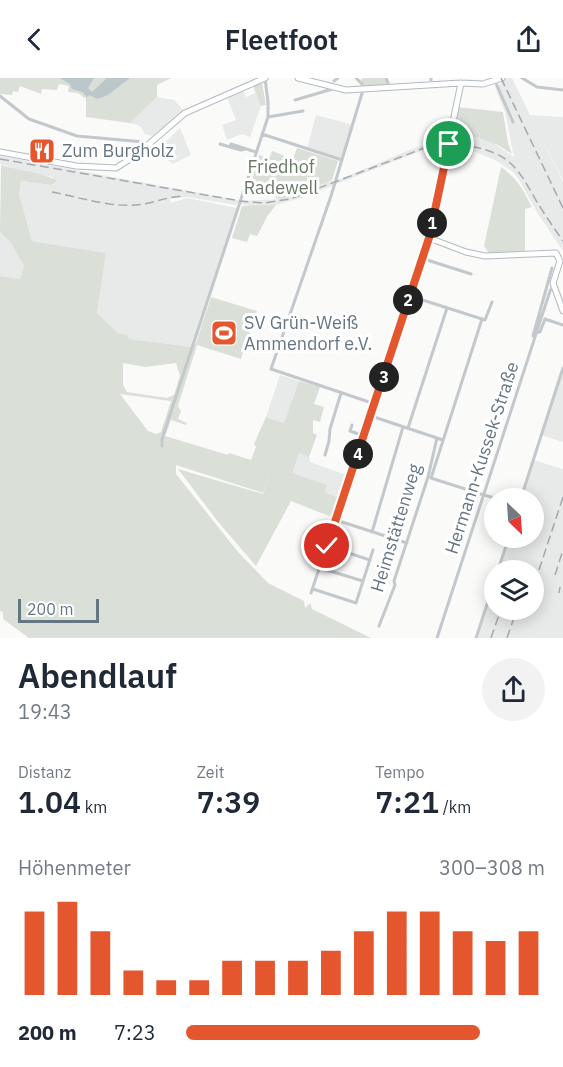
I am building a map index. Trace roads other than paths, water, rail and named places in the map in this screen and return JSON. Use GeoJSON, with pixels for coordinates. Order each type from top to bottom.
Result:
{"type":"FeatureCollection","features":[{"type":"Feature","properties":{"kind":"main road"},"geometry":{"type":"LineString","coordinates":[[0,152],[76,166],[113,169],[130,160],[169,125],[192,109],[263,78]]}},
{"type":"Feature","properties":{"kind":"main road"},"geometry":{"type":"LineString","coordinates":[[298,78],[336,88],[362,90],[431,81],[483,84],[498,79]]}},
{"type":"Feature","properties":{"kind":"main road"},"geometry":{"type":"LineString","coordinates":[[460,83],[429,238],[434,242],[485,256],[556,253],[560,261],[553,286],[563,311]]}},
{"type":"Feature","properties":{"kind":"street"},"geometry":{"type":"LineString","coordinates":[[162,446],[217,269],[268,117],[268,102],[263,78]]}},
{"type":"Feature","properties":{"kind":"street"},"geometry":{"type":"LineString","coordinates":[[356,78],[362,84],[362,90],[342,160],[271,369],[375,404]]}},
{"type":"Feature","properties":{"kind":"street"},"geometry":{"type":"LineString","coordinates":[[387,78],[390,88]]}},
{"type":"Feature","properties":{"kind":"street"},"geometry":{"type":"LineString","coordinates":[[522,78],[537,87],[563,90]]}},
{"type":"Feature","properties":{"kind":"street"},"geometry":{"type":"LineString","coordinates":[[498,79],[513,122]]}},
{"type":"Feature","properties":{"kind":"street"},"geometry":{"type":"LineString","coordinates":[[296,100],[336,88]]}},
{"type":"Feature","properties":{"kind":"street"},"geometry":{"type":"LineString","coordinates":[[0,96],[29,119],[77,136],[144,142],[148,145]]}},
{"type":"Feature","properties":{"kind":"street"},"geometry":{"type":"LineString","coordinates":[[268,117],[303,111]]}},
{"type":"Feature","properties":{"kind":"street"},"geometry":{"type":"LineString","coordinates":[[262,134],[342,160]]}},
{"type":"Feature","properties":{"kind":"street"},"geometry":{"type":"LineString","coordinates":[[220,144],[230,147],[231,144],[256,152]]}},
{"type":"Feature","properties":{"kind":"street"},"geometry":{"type":"LineString","coordinates":[[373,550],[356,603],[312,591],[429,238]]}},
{"type":"Feature","properties":{"kind":"street"},"geometry":{"type":"LineString","coordinates":[[421,258],[471,274]]}},
{"type":"Feature","properties":{"kind":"street"},"geometry":{"type":"LineString","coordinates":[[552,268],[533,336],[540,332],[545,319],[563,324]]}},
{"type":"Feature","properties":{"kind":"street","name":"Hermann-Kussek-Straße"},"geometry":{"type":"LineString","coordinates":[[486,488],[553,286]]}},
{"type":"Feature","properties":{"kind":"street"},"geometry":{"type":"LineString","coordinates":[[410,296],[482,319]]}},
{"type":"Feature","properties":{"kind":"street","name":"Heimstättenweg"},"geometry":{"type":"LineString","coordinates":[[379,626],[395,585],[482,319],[485,320],[492,302]]}},
{"type":"Feature","properties":{"kind":"street"},"geometry":{"type":"LineString","coordinates":[[408,428],[447,308]]}},
{"type":"Feature","properties":{"kind":"street"},"geometry":{"type":"LineString","coordinates":[[524,488],[563,368]]}},
{"type":"Feature","properties":{"kind":"street"},"geometry":{"type":"LineString","coordinates":[[325,455],[341,393]]}},
{"type":"Feature","properties":{"kind":"street"},"geometry":{"type":"LineString","coordinates":[[371,416],[443,440]]}},
{"type":"Feature","properties":{"kind":"street"},"geometry":{"type":"LineString","coordinates":[[352,425],[351,431],[364,436]]}},
{"type":"Feature","properties":{"kind":"street"},"geometry":{"type":"LineString","coordinates":[[372,532],[403,427]]}},
{"type":"Feature","properties":{"kind":"street","name":"Heimstättenweg"},"geometry":{"type":"LineString","coordinates":[[429,477],[437,438]]}},
{"type":"Feature","properties":{"kind":"street"},"geometry":{"type":"LineString","coordinates":[[429,477],[484,495]]}},
{"type":"Feature","properties":{"kind":"street","name":"Hermann-Kussek-Straße"},"geometry":{"type":"LineString","coordinates":[[437,638],[484,495]]}},
{"type":"Feature","properties":{"kind":"street"},"geometry":{"type":"LineString","coordinates":[[336,520],[407,543]]}},
{"type":"Feature","properties":{"kind":"street"},"geometry":{"type":"LineString","coordinates":[[327,546],[370,560]]}},
{"type":"Feature","properties":{"kind":"street"},"geometry":{"type":"LineString","coordinates":[[320,568],[363,581]]}},
{"type":"Feature","properties":{"kind":"street"},"geometry":{"type":"LineString","coordinates":[[476,638],[484,614]]}},
{"type":"Feature","properties":{"kind":"railway"},"geometry":{"type":"LineString","coordinates":[[501,78],[563,208]]}},
{"type":"Feature","properties":{"kind":"railway"},"geometry":{"type":"LineString","coordinates":[[0,159],[240,201],[264,203],[290,199],[427,147],[469,146],[495,153],[512,164],[563,241]]}},
{"type":"Feature","properties":{"kind":"railway"},"geometry":{"type":"LineString","coordinates":[[52,192],[125,205],[185,196]]}},
{"type":"Feature","properties":{"kind":"railway"},"geometry":{"type":"LineString","coordinates":[[542,560],[563,497]]}},
{"type":"Feature","properties":{"kind":"railway"},"geometry":{"type":"LineString","coordinates":[[555,575],[563,550]]}},
{"type":"Feature","properties":{"kind":"railway"},"geometry":{"type":"LineString","coordinates":[[559,593],[560,587]]}},
{"type":"Feature","properties":{"kind":"railway"},"geometry":{"type":"LineString","coordinates":[[491,638],[497,620]]}},
{"type":"Feature","properties":{"kind":"railway"},"geometry":{"type":"LineString","coordinates":[[507,638],[513,620]]}},
{"type":"Feature","properties":{"kind":"place","name":"Zum Burgholz"},"geometry":{"type":"Point","coordinates":[42,151]}},
{"type":"Feature","properties":{"kind":"place","name":"SV Grün-Weiß Ammendorf e.V."},"geometry":{"type":"Point","coordinates":[224,333]}},
{"type":"Feature","properties":{"kind":"park label","name":"Friedhof Radewell"},"geometry":{"type":"Point","coordinates":[281,178]}}]}
